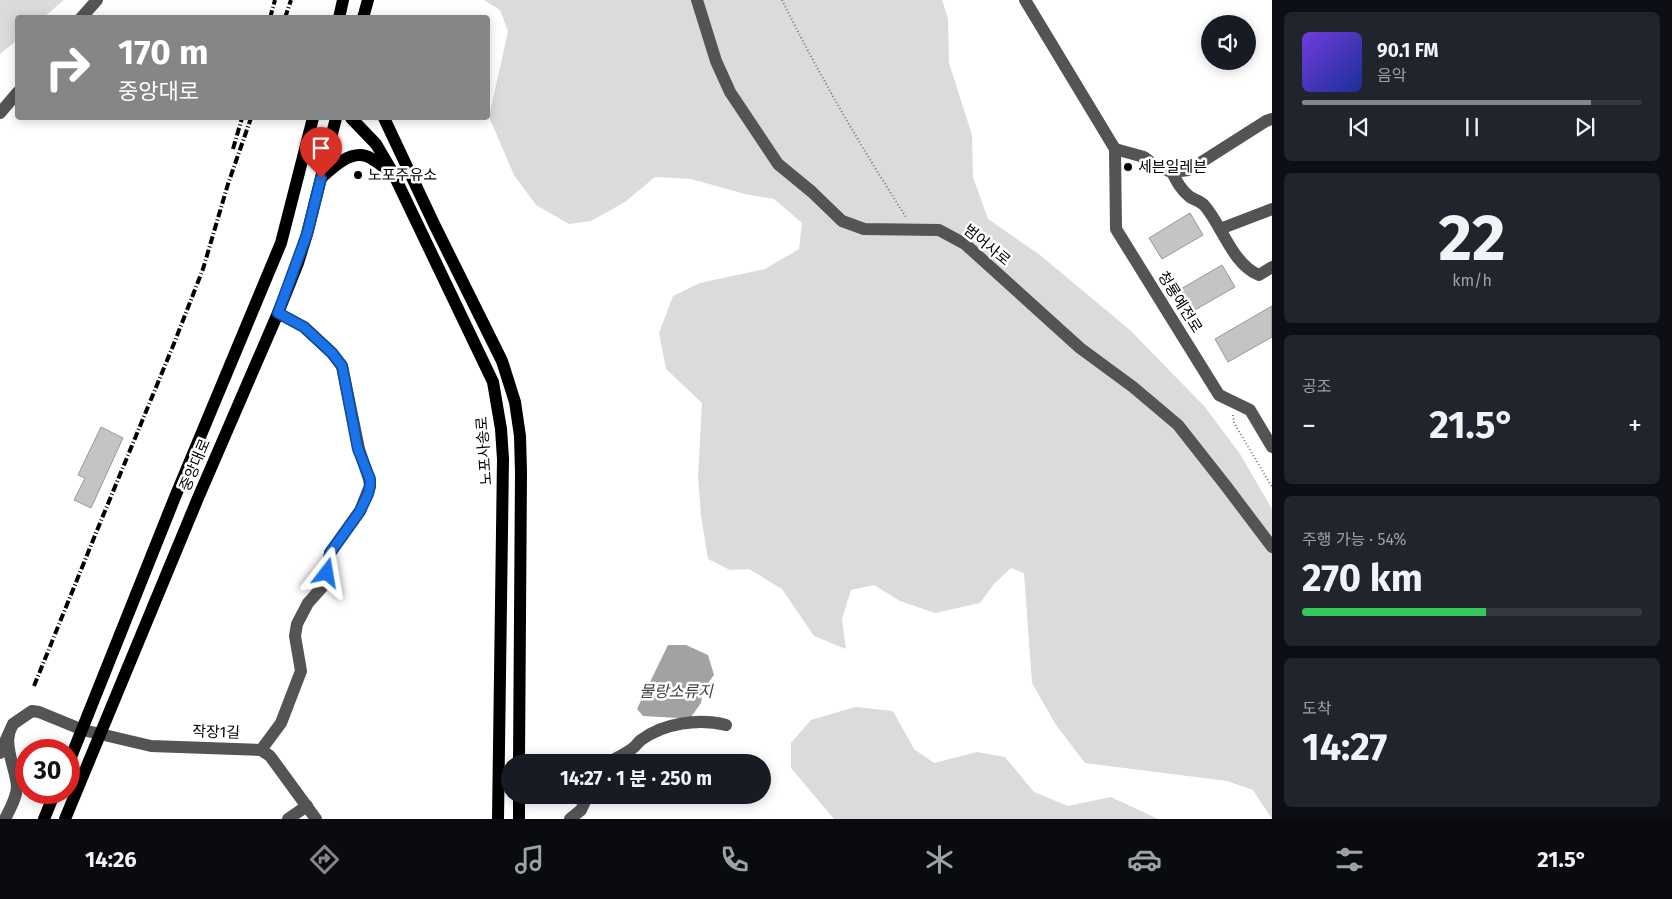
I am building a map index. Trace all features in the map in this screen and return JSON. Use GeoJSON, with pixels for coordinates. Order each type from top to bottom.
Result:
{"type":"FeatureCollection","features":[{"type":"Feature","properties":{"kind":"main road"},"geometry":{"type":"LineString","coordinates":[[340,15],[343,0]]}},
{"type":"Feature","properties":{"kind":"main road"},"geometry":{"type":"LineString","coordinates":[[364,15],[368,0]]}},
{"type":"Feature","properties":{"kind":"main road","name":"중앙대로"},"geometry":{"type":"LineString","coordinates":[[79,739],[175,497],[281,244],[312,120]]}},
{"type":"Feature","properties":{"kind":"main road","name":"중앙대로"},"geometry":{"type":"LineString","coordinates":[[65,819],[198,498],[278,313],[307,234],[336,120]]}},
{"type":"Feature","properties":{"kind":"main road","name":"노포사송로"},"geometry":{"type":"LineString","coordinates":[[353,120],[376,144],[393,173],[493,382],[503,458],[498,819]]}},
{"type":"Feature","properties":{"kind":"main road"},"geometry":{"type":"LineString","coordinates":[[385,120],[502,361],[515,402],[520,436],[521,472],[519,754]]}},
{"type":"Feature","properties":{"kind":"main road"},"geometry":{"type":"LineString","coordinates":[[321,178],[339,163],[355,156],[366,156],[393,173]]}},
{"type":"Feature","properties":{"kind":"main road"},"geometry":{"type":"LineString","coordinates":[[44,819],[50,804]]}},
{"type":"Feature","properties":{"kind":"main road"},"geometry":{"type":"LineString","coordinates":[[518,819],[519,804]]}},
{"type":"Feature","properties":{"kind":"street"},"geometry":{"type":"LineString","coordinates":[[84,15],[97,0]]}},
{"type":"Feature","properties":{"kind":"street","name":"범어사로"},"geometry":{"type":"LineString","coordinates":[[698,0],[716,61],[730,92],[778,164],[812,192],[842,221],[864,229],[939,230],[964,244],[1080,348],[1133,387],[1178,425],[1272,547]]}},
{"type":"Feature","properties":{"kind":"street"},"geometry":{"type":"LineString","coordinates":[[1025,0],[1115,148],[1144,156],[1157,168],[1172,172],[1189,170],[1272,119]]}},
{"type":"Feature","properties":{"kind":"street"},"geometry":{"type":"LineString","coordinates":[[0,113],[15,96]]}},
{"type":"Feature","properties":{"kind":"street","name":"청룡예전로"},"geometry":{"type":"LineString","coordinates":[[1115,148],[1116,228],[1219,395],[1250,410],[1272,447]]}},
{"type":"Feature","properties":{"kind":"street"},"geometry":{"type":"LineString","coordinates":[[1172,172],[1178,186],[1189,196],[1203,204],[1226,241],[1250,272],[1259,275],[1272,267]]}},
{"type":"Feature","properties":{"kind":"street"},"geometry":{"type":"LineString","coordinates":[[1220,229],[1272,208]]}},
{"type":"Feature","properties":{"kind":"street"},"geometry":{"type":"LineString","coordinates":[[278,313],[304,327],[332,353],[342,366],[358,449],[370,479],[368,494],[360,511],[330,553],[325,584],[308,603],[296,624],[295,636],[301,672],[281,723],[261,750],[270,756],[316,819]]}},
{"type":"Feature","properties":{"kind":"street","name":"작장1길"},"geometry":{"type":"LineString","coordinates":[[13,724],[32,711],[39,712],[83,730],[151,746],[261,750]]}},
{"type":"Feature","properties":{"kind":"street"},"geometry":{"type":"LineString","coordinates":[[624,754],[632,749],[640,740],[668,727],[684,723],[726,724]]}},
{"type":"Feature","properties":{"kind":"street"},"geometry":{"type":"LineString","coordinates":[[0,753],[13,724]]}},
{"type":"Feature","properties":{"kind":"street"},"geometry":{"type":"LineString","coordinates":[[5,819],[15,798],[17,787],[8,741],[13,724]]}},
{"type":"Feature","properties":{"kind":"street"},"geometry":{"type":"LineString","coordinates":[[570,819],[582,810],[584,804]]}},
{"type":"Feature","properties":{"kind":"street"},"geometry":{"type":"LineString","coordinates":[[288,819],[307,806]]}},
{"type":"Feature","properties":{"kind":"path"},"geometry":{"type":"LineString","coordinates":[[782,0],[879,176],[914,230]]}},
{"type":"Feature","properties":{"kind":"path"},"geometry":{"type":"LineString","coordinates":[[1232,402],[1234,422],[1272,487]]}},
{"type":"Feature","properties":{"kind":"shaded area"},"geometry":{"type":"Polygon","coordinates":[[[0,0],[64,0],[46,15],[15,15],[15,42],[0,54],[0,0]]]}},
{"type":"Feature","properties":{"kind":"shaded area"},"geometry":{"type":"Polygon","coordinates":[[[484,0],[942,0],[948,19],[949,63],[972,135],[973,177],[988,219],[1040,255],[1130,330],[1205,407],[1240,454],[1272,509],[1272,819],[1253,790],[1227,781],[1085,763],[1056,725],[1032,683],[1024,573],[1011,568],[994,584],[980,603],[935,613],[900,601],[874,585],[851,590],[842,619],[846,649],[814,636],[782,589],[749,569],[730,570],[708,559],[701,516],[698,477],[702,403],[666,369],[659,333],[673,296],[700,283],[765,269],[799,249],[802,223],[774,199],[745,194],[691,179],[655,177],[625,202],[591,221],[569,224],[536,205],[514,175],[490,119],[508,31],[500,10],[484,0]]]}},
{"type":"Feature","properties":{"kind":"shaded area"},"geometry":{"type":"Polygon","coordinates":[[[855,707],[893,711],[914,749],[934,763],[977,752],[1005,757],[1034,792],[1068,806],[1111,797],[1158,819],[834,819],[791,768],[791,743],[811,720],[855,707]]]}},
{"type":"Feature","properties":{"kind":"water","name":"물랑소류지"},"geometry":{"type":"Polygon","coordinates":[[[668,645],[686,645],[708,655],[714,675],[703,690],[701,703],[691,717],[643,716],[637,709],[668,645]]]}},
{"type":"Feature","properties":{"kind":"building"},"geometry":{"type":"Polygon","coordinates":[[[1190,213],[1203,235],[1162,259],[1149,238],[1190,213]]]}},
{"type":"Feature","properties":{"kind":"building"},"geometry":{"type":"Polygon","coordinates":[[[1222,265],[1235,287],[1193,311],[1181,289],[1222,265]]]}},
{"type":"Feature","properties":{"kind":"building"},"geometry":{"type":"Polygon","coordinates":[[[1272,306],[1272,337],[1228,362],[1215,339],[1272,306]]]}},
{"type":"Feature","properties":{"kind":"building"},"geometry":{"type":"Polygon","coordinates":[[[101,427],[123,438],[91,508],[74,500],[85,478],[78,475],[101,427]]]}},
{"type":"Feature","properties":{"kind":"railway"},"geometry":{"type":"LineString","coordinates":[[271,15],[275,0]]}},
{"type":"Feature","properties":{"kind":"railway"},"geometry":{"type":"LineString","coordinates":[[286,15],[291,0]]}},
{"type":"Feature","properties":{"kind":"railway"},"geometry":{"type":"LineString","coordinates":[[233,149],[241,120]]}},
{"type":"Feature","properties":{"kind":"railway"},"geometry":{"type":"LineString","coordinates":[[34,686],[203,269],[228,184],[250,120]]}},
{"type":"Feature","properties":{"kind":"place","name":"세븐일레븐"},"geometry":{"type":"Point","coordinates":[1128,167]}},
{"type":"Feature","properties":{"kind":"place","name":"노포주유소"},"geometry":{"type":"Point","coordinates":[358,175]}},
{"type":"Feature","properties":{"kind":"route"},"geometry":{"type":"LineString","coordinates":[[321,178],[298,263],[278,313],[304,327],[332,353],[342,366],[358,449],[370,479],[368,494],[360,511],[330,553],[327,573]]}}]}
